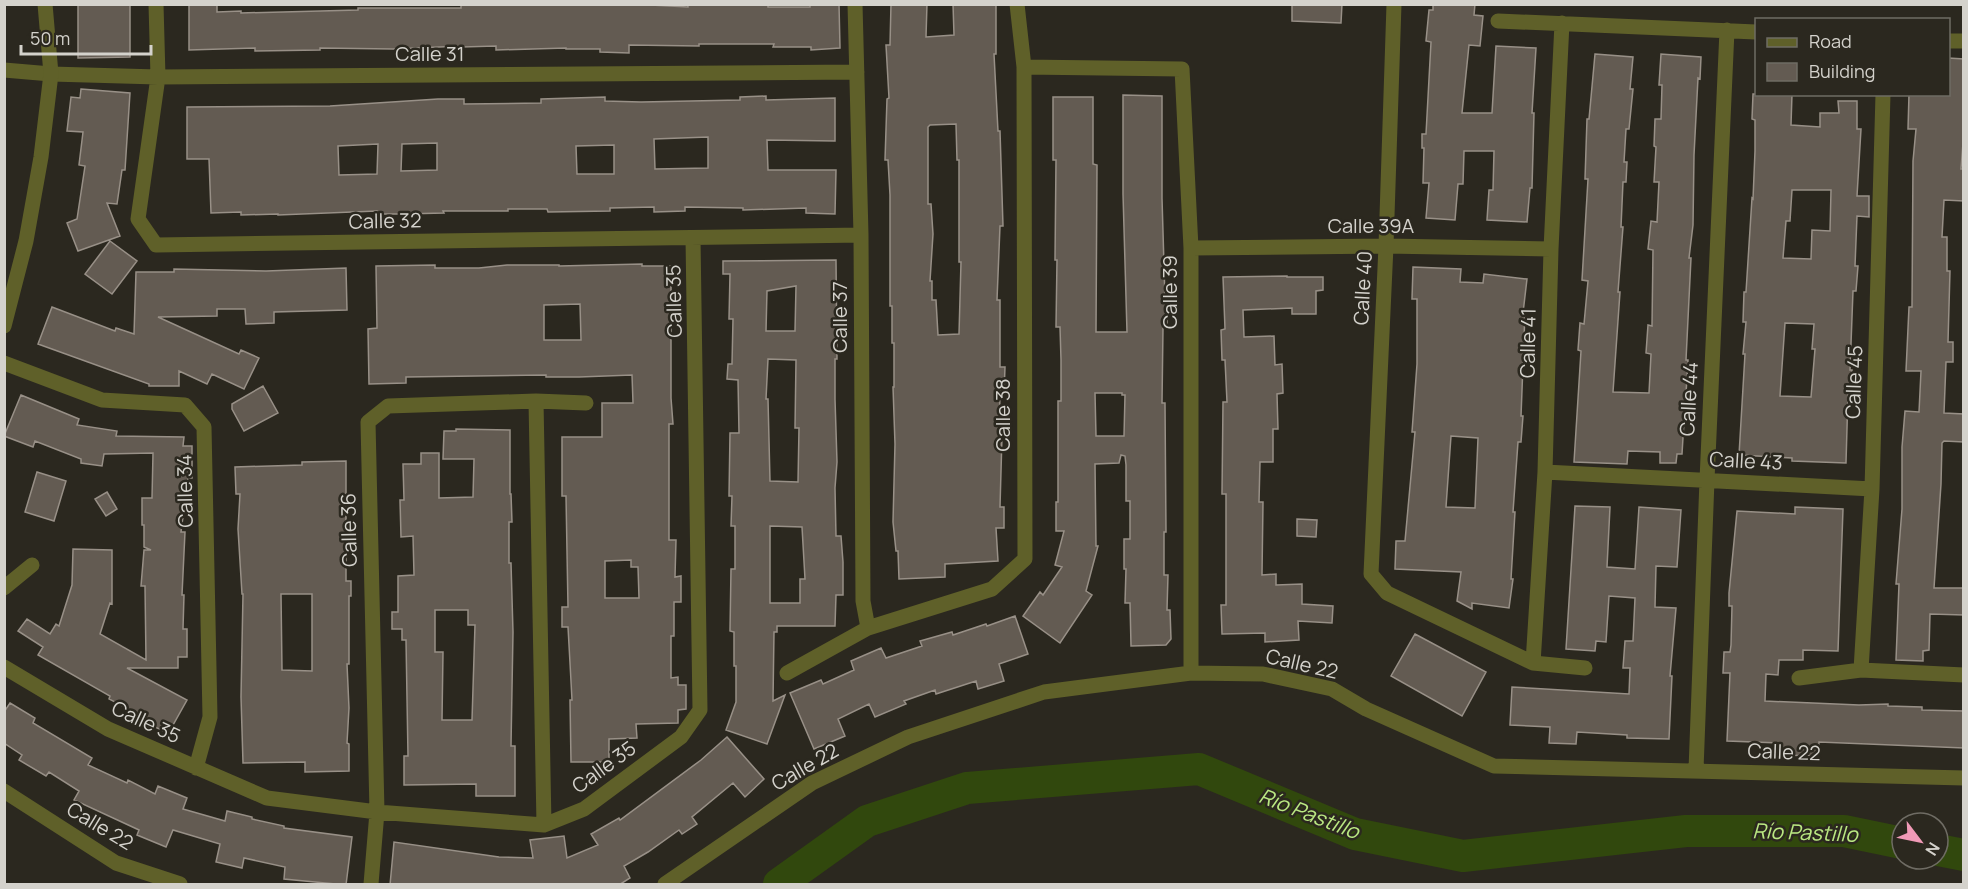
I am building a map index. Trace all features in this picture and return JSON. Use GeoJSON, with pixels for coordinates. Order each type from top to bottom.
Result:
{"type":"FeatureCollection","features":[{"type":"Feature","properties":{"kind":"street"},"geometry":{"type":"LineString","coordinates":[[4,326],[26,241],[41,157],[51,74],[45,4]]}},
{"type":"Feature","properties":{"kind":"street","name":"Calle 32"},"geometry":{"type":"LineString","coordinates":[[156,4],[158,77],[138,219],[156,245],[861,235]]}},
{"type":"Feature","properties":{"kind":"street","name":"Calle 37"},"geometry":{"type":"LineString","coordinates":[[855,4],[861,235],[863,602],[868,628]]}},
{"type":"Feature","properties":{"kind":"street","name":"Calle 38"},"geometry":{"type":"LineString","coordinates":[[787,674],[868,628],[992,589],[1025,559],[1024,67],[1017,4]]}},
{"type":"Feature","properties":{"kind":"street","name":"Calle 40"},"geometry":{"type":"LineString","coordinates":[[1394,4],[1371,574],[1387,593],[1533,663]]}},
{"type":"Feature","properties":{"kind":"street"},"geometry":{"type":"LineString","coordinates":[[1498,21],[1755,32]]}},
{"type":"Feature","properties":{"kind":"street","name":"Calle 41"},"geometry":{"type":"LineString","coordinates":[[1533,663],[1545,472],[1551,249],[1562,23]]}},
{"type":"Feature","properties":{"kind":"street","name":"Calle 44"},"geometry":{"type":"LineString","coordinates":[[1696,770],[1727,30]]}},
{"type":"Feature","properties":{"kind":"street","name":"Calle 39"},"geometry":{"type":"LineString","coordinates":[[1024,67],[1182,69],[1191,248],[1191,673]]}},
{"type":"Feature","properties":{"kind":"street","name":"Calle 31"},"geometry":{"type":"LineString","coordinates":[[4,70],[51,74],[158,77],[857,72]]}},
{"type":"Feature","properties":{"kind":"street","name":"Calle 45"},"geometry":{"type":"LineString","coordinates":[[1861,670],[1872,489],[1883,96]]}},
{"type":"Feature","properties":{"kind":"street","name":"Calle 35"},"geometry":{"type":"LineString","coordinates":[[4,666],[108,729],[267,798],[377,812],[543,825],[584,809],[681,736],[699,710],[693,238]]}},
{"type":"Feature","properties":{"kind":"street","name":"Calle 39A"},"geometry":{"type":"LineString","coordinates":[[1191,248],[1386,246],[1551,249]]}},
{"type":"Feature","properties":{"kind":"street","name":"Calle 34"},"geometry":{"type":"LineString","coordinates":[[4,363],[102,400],[185,405],[204,427],[210,717],[196,768]]}},
{"type":"Feature","properties":{"kind":"street"},"geometry":{"type":"LineString","coordinates":[[536,401],[543,825]]}},
{"type":"Feature","properties":{"kind":"street","name":"Calle 36"},"geometry":{"type":"LineString","coordinates":[[377,812],[368,422],[388,406],[536,401],[586,403]]}},
{"type":"Feature","properties":{"kind":"street","name":"Calle 43"},"geometry":{"type":"LineString","coordinates":[[1545,472],[1872,489]]}},
{"type":"Feature","properties":{"kind":"street"},"geometry":{"type":"LineString","coordinates":[[4,588],[32,565]]}},
{"type":"Feature","properties":{"kind":"street"},"geometry":{"type":"LineString","coordinates":[[1533,663],[1585,668]]}},
{"type":"Feature","properties":{"kind":"street"},"geometry":{"type":"LineString","coordinates":[[1799,678],[1861,670],[1964,675]]}},
{"type":"Feature","properties":{"kind":"street","name":"Calle 22"},"geometry":{"type":"LineString","coordinates":[[665,885],[812,783],[908,736],[1044,692],[1191,673],[1263,674],[1332,689],[1366,709],[1494,766],[1964,778]]}},
{"type":"Feature","properties":{"kind":"street","name":"Calle 22"},"geometry":{"type":"LineString","coordinates":[[4,791],[116,863],[180,885]]}},
{"type":"Feature","properties":{"kind":"street"},"geometry":{"type":"LineString","coordinates":[[371,885],[377,812]]}},
{"type":"Feature","properties":{"kind":"building"},"geometry":{"type":"Polygon","coordinates":[[[78,4],[130,4],[130,57],[78,58],[78,4]]]}},
{"type":"Feature","properties":{"kind":"building"},"geometry":{"type":"Polygon","coordinates":[[[189,4],[217,4],[217,12],[241,11],[241,13],[358,10],[358,8],[461,8],[461,4],[631,4],[688,7],[688,4],[768,4],[768,7],[810,7],[810,4],[839,4],[840,48],[811,50],[811,47],[773,47],[774,44],[699,44],[699,46],[629,45],[629,53],[566,48],[496,50],[496,46],[255,51],[255,48],[189,50],[189,4]]]}},
{"type":"Feature","properties":{"kind":"building"},"geometry":{"type":"Polygon","coordinates":[[[891,4],[927,4],[926,37],[954,35],[953,4],[996,4],[996,54],[994,54],[998,131],[1000,131],[1003,226],[1000,226],[997,300],[1000,300],[1000,367],[1005,367],[1004,394],[1000,394],[999,436],[1002,436],[1000,507],[1004,507],[1004,528],[996,528],[998,561],[945,564],[945,577],[899,579],[898,551],[896,551],[893,522],[894,343],[892,343],[892,306],[890,306],[890,195],[888,160],[885,160],[887,99],[889,98],[886,45],[890,45],[891,4]],[[956,124],[930,125],[928,127],[928,204],[931,204],[933,234],[930,281],[932,281],[932,300],[936,300],[938,335],[959,334],[961,262],[959,262],[959,160],[957,160],[956,124]]]}},
{"type":"Feature","properties":{"kind":"building"},"geometry":{"type":"Polygon","coordinates":[[[1292,4],[1342,4],[1341,23],[1292,21],[1292,4]]]}},
{"type":"Feature","properties":{"kind":"building"},"geometry":{"type":"Polygon","coordinates":[[[1433,4],[1475,4],[1474,15],[1483,16],[1480,46],[1469,45],[1462,113],[1492,113],[1496,46],[1536,48],[1532,113],[1534,113],[1532,188],[1530,188],[1527,222],[1487,220],[1489,190],[1493,190],[1494,151],[1464,151],[1463,184],[1458,184],[1455,220],[1426,218],[1429,183],[1423,183],[1422,134],[1426,134],[1431,42],[1426,41],[1429,10],[1433,10],[1433,4]]]}},
{"type":"Feature","properties":{"kind":"building"},"geometry":{"type":"Polygon","coordinates":[[[1595,54],[1633,57],[1630,89],[1633,89],[1629,129],[1626,129],[1624,162],[1627,162],[1626,182],[1623,182],[1621,227],[1623,227],[1618,292],[1620,292],[1613,392],[1649,393],[1651,354],[1646,353],[1648,325],[1652,326],[1653,250],[1648,249],[1651,221],[1657,222],[1659,182],[1654,182],[1656,147],[1654,146],[1655,119],[1661,119],[1662,85],[1659,85],[1661,54],[1701,57],[1694,155],[1693,225],[1689,258],[1691,258],[1686,394],[1689,395],[1687,421],[1684,421],[1682,454],[1677,454],[1676,463],[1660,463],[1660,452],[1628,451],[1627,464],[1574,462],[1581,351],[1578,350],[1580,323],[1584,324],[1588,281],[1582,280],[1588,179],[1585,179],[1587,119],[1589,119],[1595,54]]]}},
{"type":"Feature","properties":{"kind":"building"},"geometry":{"type":"Polygon","coordinates":[[[1950,58],[1964,59],[1964,130],[1961,169],[1964,169],[1964,201],[1944,200],[1942,237],[1947,237],[1947,271],[1950,271],[1948,342],[1953,342],[1953,362],[1946,362],[1944,413],[1964,414],[1964,442],[1944,441],[1942,443],[1934,588],[1964,588],[1964,615],[1930,614],[1929,650],[1923,651],[1923,661],[1896,660],[1899,584],[1896,584],[1902,509],[1902,447],[1905,411],[1919,412],[1921,371],[1906,371],[1909,307],[1912,307],[1913,161],[1916,129],[1908,129],[1909,96],[1950,96],[1950,58]]]}},
{"type":"Feature","properties":{"kind":"building"},"geometry":{"type":"Polygon","coordinates":[[[81,89],[130,93],[125,170],[122,170],[117,204],[107,203],[120,236],[78,251],[67,223],[77,219],[85,166],[79,165],[83,132],[67,131],[71,97],[80,98],[81,89]]]}},
{"type":"Feature","properties":{"kind":"building"},"geometry":{"type":"Polygon","coordinates":[[[1753,94],[1755,96],[1792,96],[1791,125],[1820,127],[1820,113],[1839,113],[1838,101],[1857,101],[1857,129],[1861,129],[1857,196],[1869,196],[1869,217],[1857,216],[1855,266],[1858,266],[1856,291],[1853,291],[1850,370],[1852,370],[1850,394],[1848,394],[1846,463],[1792,461],[1792,458],[1739,455],[1746,322],[1743,322],[1744,292],[1746,292],[1753,199],[1755,120],[1752,119],[1753,94]],[[1792,190],[1790,221],[1786,221],[1783,258],[1811,259],[1812,230],[1830,231],[1831,190],[1792,190]],[[1785,323],[1780,396],[1811,397],[1815,349],[1812,349],[1814,324],[1785,323]]]}},
{"type":"Feature","properties":{"kind":"building"},"geometry":{"type":"Polygon","coordinates":[[[1123,95],[1162,96],[1162,198],[1165,299],[1167,299],[1167,328],[1163,328],[1162,403],[1165,403],[1164,575],[1168,575],[1167,610],[1170,610],[1171,639],[1166,645],[1131,646],[1130,603],[1125,603],[1126,569],[1124,569],[1124,539],[1130,539],[1130,501],[1126,501],[1126,465],[1125,456],[1121,455],[1119,463],[1095,464],[1096,546],[1098,546],[1086,591],[1092,595],[1060,643],[1023,616],[1040,592],[1043,595],[1062,567],[1055,565],[1064,531],[1056,531],[1058,401],[1061,401],[1061,360],[1060,327],[1056,327],[1056,160],[1053,160],[1053,97],[1093,97],[1093,164],[1097,165],[1096,332],[1127,332],[1123,95]],[[1095,393],[1096,436],[1124,436],[1125,395],[1095,393]]]}},
{"type":"Feature","properties":{"kind":"building"},"geometry":{"type":"Polygon","coordinates":[[[766,96],[766,100],[835,98],[835,141],[767,140],[768,170],[836,170],[835,214],[806,213],[806,208],[743,210],[743,208],[685,207],[685,211],[654,212],[654,207],[610,208],[610,211],[548,212],[547,209],[508,209],[508,211],[443,211],[444,213],[402,214],[377,214],[377,211],[278,215],[241,215],[241,212],[211,213],[209,159],[187,159],[187,107],[330,106],[438,99],[464,99],[464,104],[541,103],[541,99],[605,97],[605,101],[641,102],[740,100],[740,97],[766,96]],[[708,137],[654,139],[655,169],[708,168],[708,137]],[[437,143],[402,144],[401,171],[437,170],[437,143]],[[378,144],[338,146],[339,175],[377,174],[378,144]],[[614,145],[576,146],[577,174],[614,174],[614,145]]]}},
{"type":"Feature","properties":{"kind":"building"},"geometry":{"type":"Polygon","coordinates":[[[110,241],[137,261],[112,294],[85,274],[110,241]]]}},
{"type":"Feature","properties":{"kind":"building"},"geometry":{"type":"Polygon","coordinates":[[[836,260],[836,536],[841,536],[843,595],[836,595],[835,626],[777,626],[777,632],[774,632],[773,701],[785,695],[767,744],[726,730],[736,702],[734,632],[730,631],[731,569],[735,569],[735,526],[731,526],[732,496],[729,496],[730,433],[739,433],[738,380],[727,379],[728,364],[732,364],[733,319],[729,319],[730,274],[723,274],[723,261],[836,260]],[[796,286],[767,291],[766,331],[795,331],[796,286]],[[768,359],[766,399],[768,399],[770,481],[798,482],[799,428],[795,428],[796,360],[768,359]],[[770,526],[770,603],[800,603],[800,579],[805,579],[802,527],[770,526]]]}},
{"type":"Feature","properties":{"kind":"building"},"geometry":{"type":"Polygon","coordinates":[[[642,264],[642,266],[671,266],[673,424],[669,424],[669,540],[676,540],[675,577],[681,576],[681,602],[674,602],[671,678],[678,677],[678,685],[686,685],[686,709],[678,710],[678,723],[636,724],[637,738],[609,739],[609,762],[571,762],[570,700],[572,700],[568,627],[562,627],[562,607],[568,607],[566,496],[562,496],[562,437],[602,437],[602,403],[633,403],[632,375],[406,377],[406,383],[369,384],[368,329],[377,328],[376,266],[435,265],[435,268],[479,268],[507,265],[642,264]],[[580,304],[544,305],[544,340],[581,340],[580,304]],[[631,560],[605,561],[605,598],[639,598],[638,567],[631,567],[631,560]]]}},
{"type":"Feature","properties":{"kind":"building"},"geometry":{"type":"Polygon","coordinates":[[[1413,267],[1461,269],[1460,282],[1483,283],[1484,274],[1527,279],[1523,313],[1525,313],[1521,416],[1523,416],[1521,442],[1518,442],[1513,512],[1515,512],[1511,579],[1513,579],[1509,608],[1472,603],[1472,609],[1457,601],[1461,572],[1395,569],[1396,541],[1405,541],[1415,432],[1412,432],[1417,364],[1417,299],[1412,299],[1413,267]],[[1451,436],[1446,507],[1475,508],[1478,438],[1451,436]]]}},
{"type":"Feature","properties":{"kind":"building"},"geometry":{"type":"Polygon","coordinates":[[[346,268],[347,310],[274,312],[274,323],[246,324],[245,309],[217,309],[217,316],[158,317],[239,354],[241,350],[259,358],[244,389],[212,374],[207,384],[179,371],[179,386],[149,386],[149,384],[38,344],[52,307],[115,331],[116,328],[134,334],[136,272],[174,272],[174,269],[266,271],[346,268]]]}},
{"type":"Feature","properties":{"kind":"building"},"geometry":{"type":"Polygon","coordinates":[[[1223,277],[1323,277],[1323,290],[1316,291],[1316,314],[1292,314],[1292,308],[1243,310],[1244,337],[1274,336],[1275,365],[1282,364],[1283,393],[1277,394],[1278,429],[1273,429],[1273,462],[1260,462],[1259,502],[1263,502],[1262,575],[1276,574],[1276,585],[1302,584],[1302,604],[1333,606],[1332,623],[1298,621],[1299,640],[1265,642],[1265,633],[1222,634],[1221,605],[1226,605],[1226,494],[1222,494],[1223,402],[1227,402],[1221,330],[1225,329],[1223,277]]]}},
{"type":"Feature","properties":{"kind":"building"},"geometry":{"type":"Polygon","coordinates":[[[263,386],[278,413],[244,431],[232,409],[232,404],[263,386]]]}},
{"type":"Feature","properties":{"kind":"building"},"geometry":{"type":"Polygon","coordinates":[[[21,395],[79,419],[77,425],[117,431],[116,436],[184,437],[183,446],[192,446],[192,478],[188,478],[181,532],[185,532],[182,595],[184,595],[183,629],[187,629],[187,657],[178,657],[178,668],[127,668],[187,700],[168,734],[137,717],[138,714],[109,699],[110,696],[38,655],[43,647],[18,631],[27,619],[50,634],[56,624],[59,626],[72,585],[73,549],[112,550],[112,604],[110,603],[100,634],[146,660],[145,586],[141,586],[144,550],[151,550],[144,547],[142,498],[152,498],[153,453],[104,454],[102,466],[81,463],[81,459],[35,441],[33,447],[4,436],[21,395]]]}},
{"type":"Feature","properties":{"kind":"building"},"geometry":{"type":"Polygon","coordinates":[[[456,429],[510,430],[512,522],[509,522],[509,563],[511,563],[513,632],[511,746],[515,746],[515,796],[476,796],[476,784],[404,785],[404,756],[408,756],[406,640],[402,640],[402,629],[392,629],[392,612],[398,612],[398,576],[414,575],[413,536],[401,537],[400,500],[404,500],[403,464],[421,464],[421,453],[439,453],[439,498],[473,497],[474,459],[443,459],[444,431],[456,431],[456,429]],[[435,610],[435,652],[443,652],[442,720],[472,720],[475,625],[468,625],[468,610],[435,610]]]}},
{"type":"Feature","properties":{"kind":"building"},"geometry":{"type":"Polygon","coordinates":[[[346,461],[346,581],[351,581],[349,664],[347,664],[349,771],[305,772],[305,762],[243,763],[241,697],[243,594],[238,529],[240,494],[236,494],[235,467],[302,465],[302,462],[346,461]],[[281,594],[282,670],[312,671],[312,594],[281,594]]]}},
{"type":"Feature","properties":{"kind":"building"},"geometry":{"type":"Polygon","coordinates":[[[37,472],[66,481],[54,521],[25,512],[37,472]]]}},
{"type":"Feature","properties":{"kind":"building"},"geometry":{"type":"Polygon","coordinates":[[[107,492],[117,509],[106,516],[95,499],[107,492]]]}},
{"type":"Feature","properties":{"kind":"building"},"geometry":{"type":"Polygon","coordinates":[[[1575,506],[1610,507],[1607,567],[1635,569],[1639,507],[1681,510],[1677,567],[1656,566],[1655,607],[1676,608],[1670,676],[1672,676],[1669,739],[1627,738],[1627,735],[1577,732],[1576,744],[1549,743],[1550,727],[1510,725],[1512,687],[1629,694],[1630,668],[1623,668],[1625,641],[1633,641],[1635,598],[1609,596],[1606,642],[1596,641],[1595,651],[1566,649],[1575,506]]]}},
{"type":"Feature","properties":{"kind":"building"},"geometry":{"type":"Polygon","coordinates":[[[1795,507],[1843,509],[1838,651],[1803,650],[1803,660],[1779,660],[1778,675],[1766,674],[1765,701],[1888,704],[1888,706],[1922,707],[1922,710],[1964,711],[1964,748],[1819,742],[1818,756],[1780,755],[1781,743],[1727,741],[1730,673],[1723,673],[1724,652],[1730,652],[1731,645],[1732,606],[1729,606],[1729,593],[1737,511],[1795,514],[1795,507]]]}},
{"type":"Feature","properties":{"kind":"building"},"geometry":{"type":"Polygon","coordinates":[[[1297,519],[1317,520],[1316,537],[1297,536],[1297,519]]]}},
{"type":"Feature","properties":{"kind":"building"},"geometry":{"type":"Polygon","coordinates":[[[1015,616],[1028,654],[999,664],[1004,681],[978,689],[976,681],[936,694],[935,690],[904,701],[906,704],[875,717],[869,704],[838,719],[845,736],[814,749],[790,693],[821,680],[823,684],[854,670],[851,661],[881,648],[886,658],[922,646],[920,641],[952,632],[953,635],[1015,616]]]}},
{"type":"Feature","properties":{"kind":"building"},"geometry":{"type":"Polygon","coordinates":[[[1415,634],[1486,672],[1462,716],[1391,676],[1415,634]]]}},
{"type":"Feature","properties":{"kind":"building"},"geometry":{"type":"Polygon","coordinates":[[[10,703],[35,718],[33,723],[92,758],[88,765],[127,783],[128,780],[155,794],[158,786],[187,798],[183,809],[225,821],[227,811],[284,826],[284,828],[352,837],[346,885],[284,879],[285,867],[244,858],[242,868],[216,862],[220,844],[173,830],[166,847],[137,835],[139,830],[74,800],[79,791],[49,772],[46,776],[19,760],[22,755],[4,743],[4,712],[10,703]]]}},
{"type":"Feature","properties":{"kind":"building"},"geometry":{"type":"Polygon","coordinates":[[[727,737],[764,779],[745,797],[733,783],[692,817],[697,824],[682,834],[679,830],[624,866],[630,878],[619,885],[390,885],[394,842],[499,857],[533,858],[530,840],[564,836],[567,858],[598,845],[591,834],[619,818],[620,820],[701,760],[727,737]]]}},
{"type":"Feature","properties":{"kind":"waterway","name":"Río Pastillo"},"geometry":{"type":"LineString","coordinates":[[779,884],[867,821],[967,788],[1199,769],[1355,834],[1463,856],[1686,831],[1844,831],[1890,841]]}},
{"type":"Feature","properties":{"kind":"waterway","name":"Río Pastillo"},"geometry":{"type":"LineString","coordinates":[[1950,852],[1964,855]]}}]}
